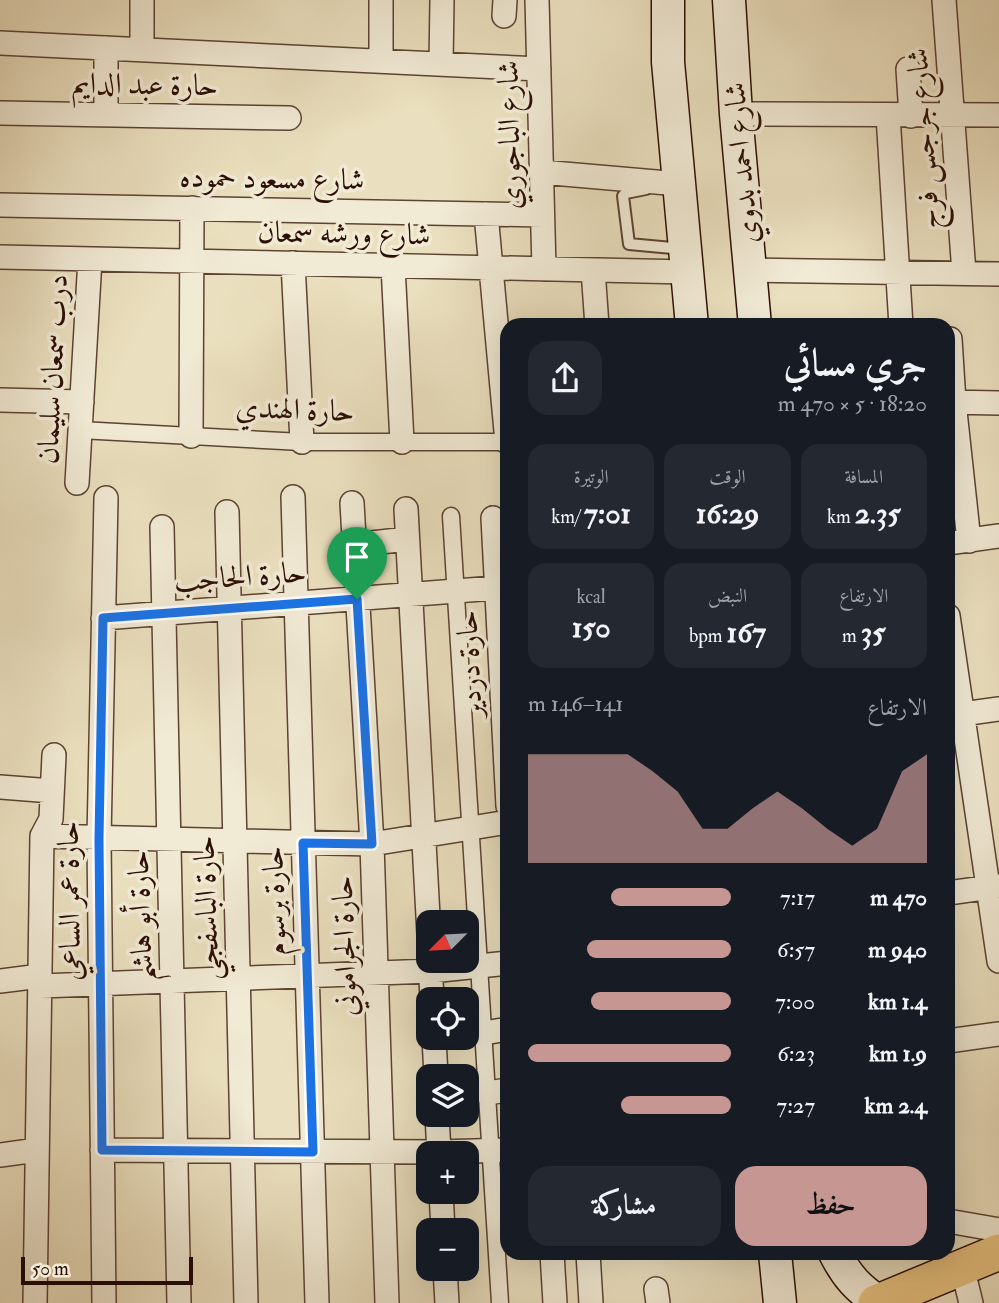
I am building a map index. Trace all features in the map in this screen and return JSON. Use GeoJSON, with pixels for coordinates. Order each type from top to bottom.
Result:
{"type":"FeatureCollection","features":[{"type":"Feature","properties":{"kind":"main road"},"geometry":{"type":"LineString","coordinates":[[668,0],[668,62],[691,318]]}},
{"type":"Feature","properties":{"kind":"main road","name":"شارع احمد بدوي"},"geometry":{"type":"LineString","coordinates":[[729,0],[736,114],[754,318]]}},
{"type":"Feature","properties":{"kind":"main road"},"geometry":{"type":"LineString","coordinates":[[838,1260],[846,1275],[862,1292],[878,1302],[999,1252]]}},
{"type":"Feature","properties":{"kind":"main road"},"geometry":{"type":"LineString","coordinates":[[776,1260],[780,1303]]}},
{"type":"Feature","properties":{"kind":"street"},"geometry":{"type":"LineString","coordinates":[[142,0],[142,50]]}},
{"type":"Feature","properties":{"kind":"street"},"geometry":{"type":"LineString","coordinates":[[381,61],[382,0]]}},
{"type":"Feature","properties":{"kind":"street"},"geometry":{"type":"LineString","coordinates":[[441,64],[442,0]]}},
{"type":"Feature","properties":{"kind":"street","name":"شارع الباجوري"},"geometry":{"type":"LineString","coordinates":[[537,0],[544,269]]}},
{"type":"Feature","properties":{"kind":"street","name":"شارع جرجس فرج"},"geometry":{"type":"LineString","coordinates":[[944,0],[964,273]]}},
{"type":"Feature","properties":{"kind":"street"},"geometry":{"type":"LineString","coordinates":[[0,43],[539,69]]}},
{"type":"Feature","properties":{"kind":"street"},"geometry":{"type":"LineString","coordinates":[[106,48],[106,115]]}},
{"type":"Feature","properties":{"kind":"street"},"geometry":{"type":"LineString","coordinates":[[908,69],[911,116]]}},
{"type":"Feature","properties":{"kind":"street","name":"حارة عبد الدايم"},"geometry":{"type":"LineString","coordinates":[[0,113],[289,118]]}},
{"type":"Feature","properties":{"kind":"street"},"geometry":{"type":"LineString","coordinates":[[736,114],[999,116]]}},
{"type":"Feature","properties":{"kind":"street"},"geometry":{"type":"LineString","coordinates":[[888,115],[900,318]]}},
{"type":"Feature","properties":{"kind":"street"},"geometry":{"type":"LineString","coordinates":[[541,172],[679,184]]}},
{"type":"Feature","properties":{"kind":"street","name":"شارع مسعود حموده"},"geometry":{"type":"LineString","coordinates":[[0,205],[542,215]]}},
{"type":"Feature","properties":{"kind":"street"},"geometry":{"type":"LineString","coordinates":[[191,436],[192,208]]}},
{"type":"Feature","properties":{"kind":"street"},"geometry":{"type":"LineString","coordinates":[[486,214],[500,366]]}},
{"type":"Feature","properties":{"kind":"street","name":"شارع ورشه سمعان"},"geometry":{"type":"LineString","coordinates":[[0,257],[593,270],[686,261]]}},
{"type":"Feature","properties":{"kind":"street","name":"درب سمعان سليمان"},"geometry":{"type":"LineString","coordinates":[[77,483],[90,259]]}},
{"type":"Feature","properties":{"kind":"street"},"geometry":{"type":"LineString","coordinates":[[292,264],[302,442]]}},
{"type":"Feature","properties":{"kind":"street"},"geometry":{"type":"LineString","coordinates":[[393,266],[402,442]]}},
{"type":"Feature","properties":{"kind":"street"},"geometry":{"type":"LineString","coordinates":[[593,270],[596,318]]}},
{"type":"Feature","properties":{"kind":"street"},"geometry":{"type":"LineString","coordinates":[[751,270],[999,274]]}},
{"type":"Feature","properties":{"kind":"street"},"geometry":{"type":"LineString","coordinates":[[0,400],[82,402]]}},
{"type":"Feature","properties":{"kind":"street"},"geometry":{"type":"LineString","coordinates":[[955,402],[999,402]]}},
{"type":"Feature","properties":{"kind":"street","name":"حارة الهندي"},"geometry":{"type":"LineString","coordinates":[[80,430],[302,442],[500,442]]}},
{"type":"Feature","properties":{"kind":"street"},"geometry":{"type":"LineString","coordinates":[[955,472],[959,542],[999,536]]}},
{"type":"Feature","properties":{"kind":"street","name":"حارة برسوم"},"geometry":{"type":"LineString","coordinates":[[293,497],[317,1303]]}},
{"type":"Feature","properties":{"kind":"street","name":"حارة عمر الساعي"},"geometry":{"type":"LineString","coordinates":[[104,1303],[99,839],[106,498]]}},
{"type":"Feature","properties":{"kind":"street","name":"حارة الجراموني"},"geometry":{"type":"LineString","coordinates":[[352,503],[378,973],[387,1303]]}},
{"type":"Feature","properties":{"kind":"street"},"geometry":{"type":"LineString","coordinates":[[406,509],[427,910]]}},
{"type":"Feature","properties":{"kind":"street","name":"حارة الباسفجي"},"geometry":{"type":"LineString","coordinates":[[227,512],[246,1303]]}},
{"type":"Feature","properties":{"kind":"street"},"geometry":{"type":"LineString","coordinates":[[451,516],[476,910]]}},
{"type":"Feature","properties":{"kind":"street","name":"حارة دردير"},"geometry":{"type":"LineString","coordinates":[[493,518],[500,548]]}},
{"type":"Feature","properties":{"kind":"street","name":"حارة أبو هاشم"},"geometry":{"type":"LineString","coordinates":[[162,527],[179,1303]]}},
{"type":"Feature","properties":{"kind":"street"},"geometry":{"type":"LineString","coordinates":[[354,545],[407,539]]}},
{"type":"Feature","properties":{"kind":"street","name":"حارة الحاجب"},"geometry":{"type":"LineString","coordinates":[[103,618],[500,587]]}},
{"type":"Feature","properties":{"kind":"street"},"geometry":{"type":"LineString","coordinates":[[999,709],[956,715],[994,887],[999,961]]}},
{"type":"Feature","properties":{"kind":"street"},"geometry":{"type":"LineString","coordinates":[[35,1303],[42,836],[51,818],[54,755]]}},
{"type":"Feature","properties":{"kind":"street"},"geometry":{"type":"LineString","coordinates":[[0,788],[52,791]]}},
{"type":"Feature","properties":{"kind":"street"},"geometry":{"type":"LineString","coordinates":[[42,836],[372,844],[500,824]]}},
{"type":"Feature","properties":{"kind":"street"},"geometry":{"type":"LineString","coordinates":[[955,892],[994,887]]}},
{"type":"Feature","properties":{"kind":"street"},"geometry":{"type":"LineString","coordinates":[[480,966],[500,964]]}},
{"type":"Feature","properties":{"kind":"street"},"geometry":{"type":"LineString","coordinates":[[0,981],[101,984],[378,973],[416,968]]}},
{"type":"Feature","properties":{"kind":"street"},"geometry":{"type":"LineString","coordinates":[[480,973],[484,1033],[497,1092],[500,1303]]}},
{"type":"Feature","properties":{"kind":"street"},"geometry":{"type":"LineString","coordinates":[[484,1033],[500,1030]]}},
{"type":"Feature","properties":{"kind":"street"},"geometry":{"type":"LineString","coordinates":[[955,1040],[999,1034]]}},
{"type":"Feature","properties":{"kind":"street"},"geometry":{"type":"LineString","coordinates":[[0,1156],[37,1150]]}},
{"type":"Feature","properties":{"kind":"street"},"geometry":{"type":"LineString","coordinates":[[102,1150],[416,1153]]}},
{"type":"Feature","properties":{"kind":"street"},"geometry":{"type":"LineString","coordinates":[[479,1151],[499,1150]]}},
{"type":"Feature","properties":{"kind":"street"},"geometry":{"type":"LineString","coordinates":[[955,1223],[999,1230]]}},
{"type":"Feature","properties":{"kind":"street"},"geometry":{"type":"LineString","coordinates":[[552,1260],[555,1303]]}},
{"type":"Feature","properties":{"kind":"street"},"geometry":{"type":"LineString","coordinates":[[588,1260],[591,1303]]}},
{"type":"Feature","properties":{"kind":"street"},"geometry":{"type":"LineString","coordinates":[[962,1266],[971,1303]]}},
{"type":"Feature","properties":{"kind":"street"},"geometry":{"type":"LineString","coordinates":[[446,1281],[447,1303]]}},
{"type":"Feature","properties":{"kind":"lane"},"geometry":{"type":"LineString","coordinates":[[679,184],[629,192],[622,199],[629,244],[686,261]]}},
{"type":"Feature","properties":{"kind":"route"},"geometry":{"type":"LineString","coordinates":[[357,599],[372,844],[303,843],[313,1152],[102,1150],[99,839],[103,618],[357,599]]}}]}
